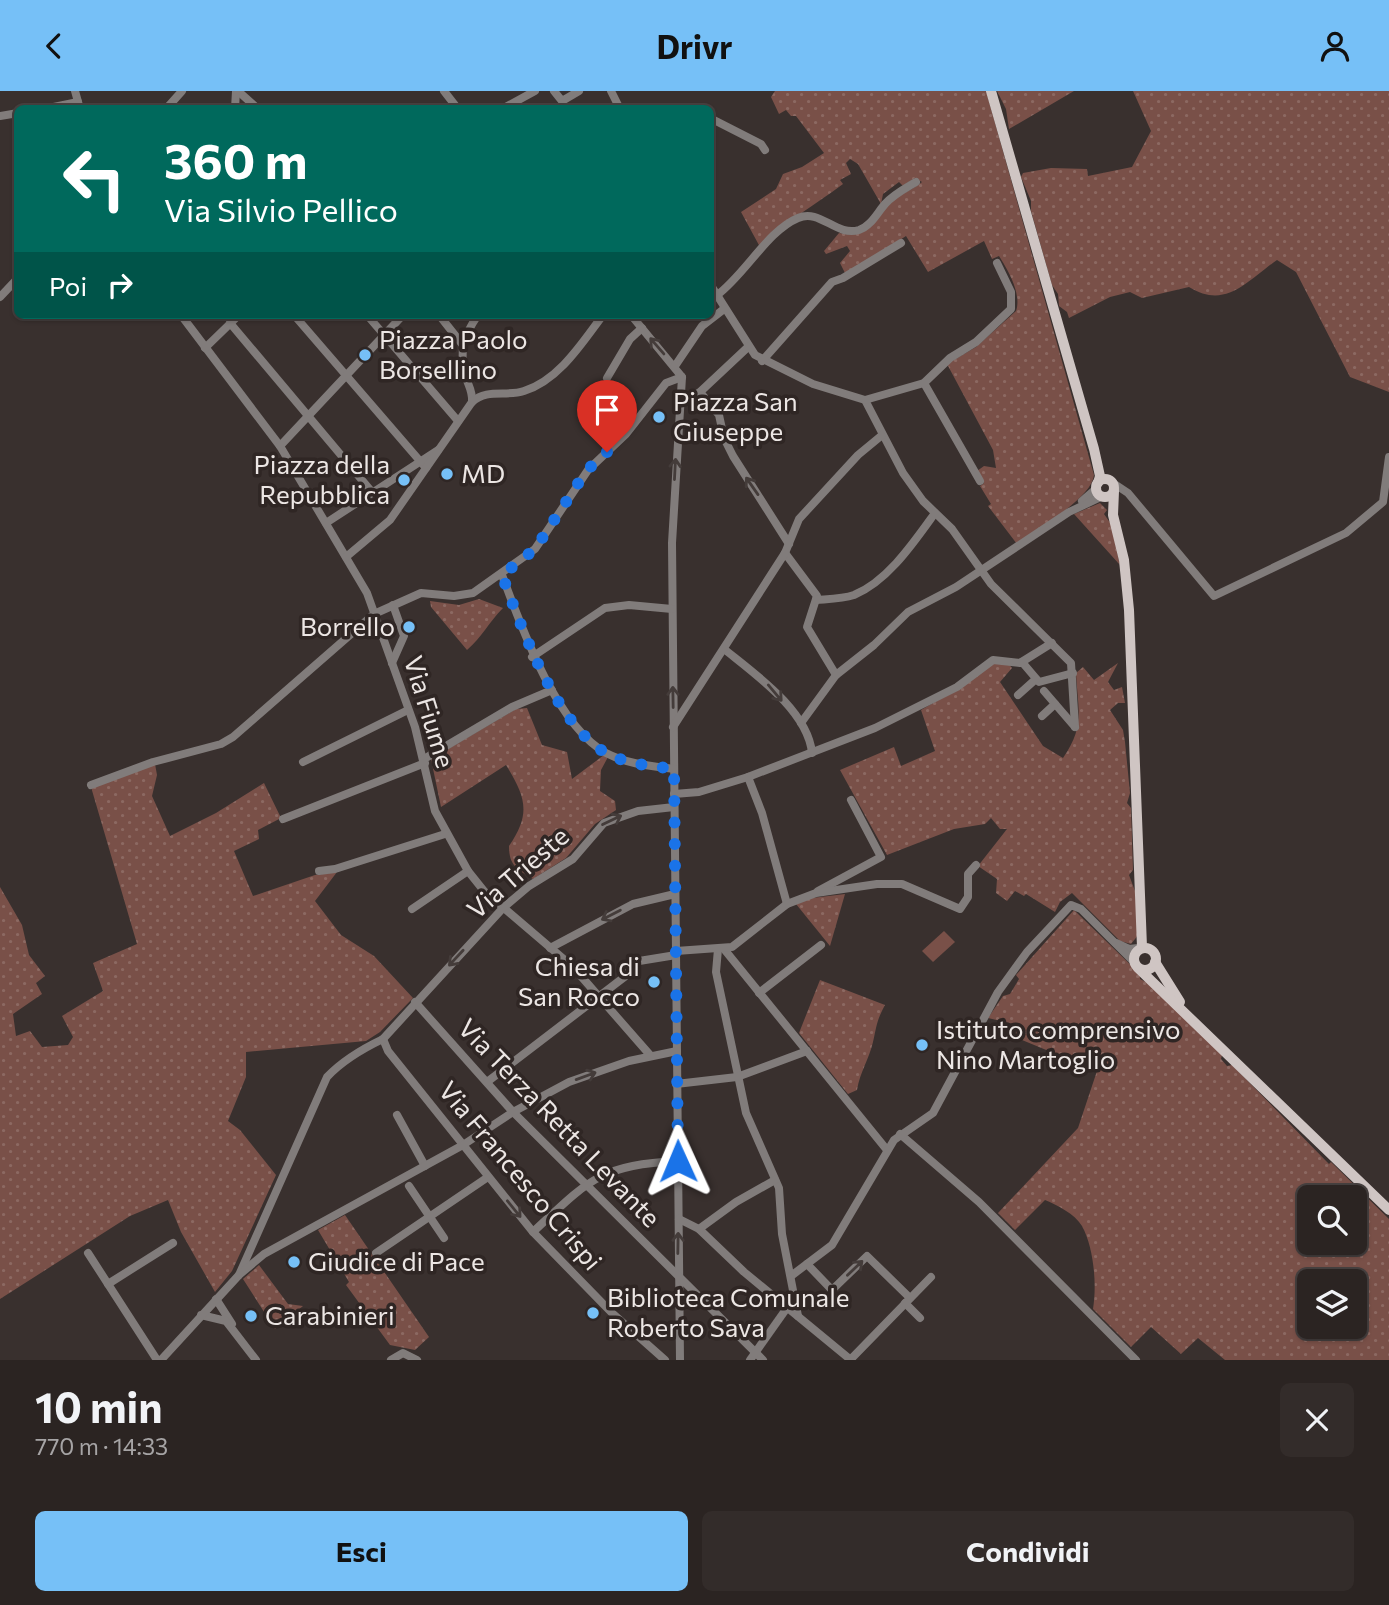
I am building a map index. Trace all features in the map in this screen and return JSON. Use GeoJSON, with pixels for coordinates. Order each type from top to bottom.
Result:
{"type":"FeatureCollection","features":[{"type":"Feature","properties":{"kind":"main road"},"geometry":{"type":"LineString","coordinates":[[991,91],[1107,489],[1127,585],[1144,948],[1137,966]]}},
{"type":"Feature","properties":{"kind":"main road"},"geometry":{"type":"LineString","coordinates":[[1144,948],[1179,1000],[1199,1024]]}},
{"type":"Feature","properties":{"kind":"main road"},"geometry":{"type":"LineString","coordinates":[[1137,966],[1148,972],[1155,962]]}},
{"type":"Feature","properties":{"kind":"main road"},"geometry":{"type":"LineString","coordinates":[[1137,966],[1389,1210]]}},
{"type":"Feature","properties":{"kind":"street"},"geometry":{"type":"LineString","coordinates":[[75,91],[79,105]]}},
{"type":"Feature","properties":{"kind":"street"},"geometry":{"type":"LineString","coordinates":[[170,105],[182,91]]}},
{"type":"Feature","properties":{"kind":"street"},"geometry":{"type":"LineString","coordinates":[[237,91],[253,105]]}},
{"type":"Feature","properties":{"kind":"street"},"geometry":{"type":"LineString","coordinates":[[509,105],[535,91]]}},
{"type":"Feature","properties":{"kind":"street"},"geometry":{"type":"LineString","coordinates":[[554,91],[562,101],[579,91]]}},
{"type":"Feature","properties":{"kind":"street"},"geometry":{"type":"LineString","coordinates":[[714,120],[761,144],[765,150]]}},
{"type":"Feature","properties":{"kind":"street"},"geometry":{"type":"LineString","coordinates":[[716,296],[737,280],[764,246],[794,220],[813,216],[840,229],[856,231],[868,225],[891,199],[916,182]]}},
{"type":"Feature","properties":{"kind":"street"},"geometry":{"type":"LineString","coordinates":[[762,361],[832,282],[844,278],[901,243]]}},
{"type":"Feature","properties":{"kind":"street"},"geometry":{"type":"LineString","coordinates":[[714,292],[748,347],[762,361],[813,384],[864,400],[925,383],[950,358],[976,342],[1011,309],[1011,292],[997,263]]}},
{"type":"Feature","properties":{"kind":"street"},"geometry":{"type":"LineString","coordinates":[[0,297],[14,282]]}},
{"type":"Feature","properties":{"kind":"street"},"geometry":{"type":"LineString","coordinates":[[714,317],[724,309]]}},
{"type":"Feature","properties":{"kind":"street","name":"Via Fiume"},"geometry":{"type":"LineString","coordinates":[[184,319],[279,446],[346,557],[374,614],[392,663],[424,761],[435,811],[445,834],[468,871],[503,908],[601,996],[650,1055]]}},
{"type":"Feature","properties":{"kind":"street"},"geometry":{"type":"LineString","coordinates":[[205,348],[234,319]]}},
{"type":"Feature","properties":{"kind":"street"},"geometry":{"type":"LineString","coordinates":[[297,319],[426,468]]}},
{"type":"Feature","properties":{"kind":"street"},"geometry":{"type":"LineString","coordinates":[[370,319],[458,421]]}},
{"type":"Feature","properties":{"kind":"street"},"geometry":{"type":"LineString","coordinates":[[279,446],[398,319]]}},
{"type":"Feature","properties":{"kind":"street"},"geometry":{"type":"LineString","coordinates":[[442,319],[462,344],[465,374],[473,394],[472,403]]}},
{"type":"Feature","properties":{"kind":"street"},"geometry":{"type":"LineString","coordinates":[[462,344],[476,319]]}},
{"type":"Feature","properties":{"kind":"street"},"geometry":{"type":"LineString","coordinates":[[346,557],[387,524],[472,403],[485,394],[520,392],[534,386],[568,360],[600,319]]}},
{"type":"Feature","properties":{"kind":"street"},"geometry":{"type":"LineString","coordinates":[[634,319],[682,377],[672,543],[680,1360]]}},
{"type":"Feature","properties":{"kind":"street"},"geometry":{"type":"LineString","coordinates":[[675,366],[702,326],[711,319]]}},
{"type":"Feature","properties":{"kind":"street"},"geometry":{"type":"LineString","coordinates":[[230,323],[372,492]]}},
{"type":"Feature","properties":{"kind":"street"},"geometry":{"type":"LineString","coordinates":[[607,378],[630,339],[642,328]]}},
{"type":"Feature","properties":{"kind":"street"},"geometry":{"type":"LineString","coordinates":[[681,402],[700,393],[748,347]]}},
{"type":"Feature","properties":{"kind":"street"},"geometry":{"type":"LineString","coordinates":[[92,785],[153,762],[220,744],[233,737],[374,614],[421,593],[454,596],[473,593],[502,575],[535,549],[587,470],[626,434],[666,383],[682,377]]}},
{"type":"Feature","properties":{"kind":"street"},"geometry":{"type":"LineString","coordinates":[[925,383],[980,481]]}},
{"type":"Feature","properties":{"kind":"street"},"geometry":{"type":"LineString","coordinates":[[700,393],[719,415],[724,438],[733,456],[817,596],[807,627],[836,675]]}},
{"type":"Feature","properties":{"kind":"street"},"geometry":{"type":"LineString","coordinates":[[864,400],[903,473],[1022,618],[1071,663],[1075,727],[1044,691]]}},
{"type":"Feature","properties":{"kind":"street"},"geometry":{"type":"LineString","coordinates":[[673,727],[787,548],[799,519],[858,455],[881,436]]}},
{"type":"Feature","properties":{"kind":"street"},"geometry":{"type":"LineString","coordinates":[[326,523],[419,460],[440,449]]}},
{"type":"Feature","properties":{"kind":"street"},"geometry":{"type":"LineString","coordinates":[[801,723],[836,675],[874,645],[908,612],[983,571],[1107,489],[1128,493],[1214,596],[1353,528],[1383,502],[1389,457]]}},
{"type":"Feature","properties":{"kind":"street"},"geometry":{"type":"LineString","coordinates":[[816,600],[853,595],[868,586],[908,551],[935,513]]}},
{"type":"Feature","properties":{"kind":"street"},"geometry":{"type":"LineString","coordinates":[[502,575],[532,657],[581,732],[604,752],[640,765],[674,769]]}},
{"type":"Feature","properties":{"kind":"street"},"geometry":{"type":"LineString","coordinates":[[392,663],[404,636],[393,605]]}},
{"type":"Feature","properties":{"kind":"street"},"geometry":{"type":"LineString","coordinates":[[532,657],[605,608],[629,605],[672,610]]}},
{"type":"Feature","properties":{"kind":"street"},"geometry":{"type":"LineString","coordinates":[[674,794],[699,792],[812,754],[875,728],[957,687],[985,664],[1000,659],[1022,662],[1052,643]]}},
{"type":"Feature","properties":{"kind":"street"},"geometry":{"type":"LineString","coordinates":[[724,649],[767,683],[801,723],[810,737],[812,754]]}},
{"type":"Feature","properties":{"kind":"street"},"geometry":{"type":"LineString","coordinates":[[1022,662],[1039,682],[1073,673]]}},
{"type":"Feature","properties":{"kind":"street"},"geometry":{"type":"LineString","coordinates":[[1018,695],[1036,679]]}},
{"type":"Feature","properties":{"kind":"street"},"geometry":{"type":"LineString","coordinates":[[283,819],[424,761],[512,707],[552,690]]}},
{"type":"Feature","properties":{"kind":"street"},"geometry":{"type":"LineString","coordinates":[[1042,716],[1055,704]]}},
{"type":"Feature","properties":{"kind":"street"},"geometry":{"type":"LineString","coordinates":[[303,762],[408,710]]}},
{"type":"Feature","properties":{"kind":"street"},"geometry":{"type":"LineString","coordinates":[[748,777],[762,813],[786,904]]}},
{"type":"Feature","properties":{"kind":"street"},"geometry":{"type":"LineString","coordinates":[[487,1082],[601,996],[626,975],[631,965],[676,953],[732,947],[786,904],[816,893],[881,857],[851,800]]}},
{"type":"Feature","properties":{"kind":"street","name":"Via Trieste"},"geometry":{"type":"LineString","coordinates":[[239,1275],[327,1077],[346,1060],[383,1039],[503,908],[529,886],[573,859],[604,823],[638,811],[674,807]]}},
{"type":"Feature","properties":{"kind":"street"},"geometry":{"type":"LineString","coordinates":[[319,871],[335,869],[445,834]]}},
{"type":"Feature","properties":{"kind":"street"},"geometry":{"type":"LineString","coordinates":[[816,893],[877,884],[902,884],[960,909],[968,897],[968,874],[976,865]]}},
{"type":"Feature","properties":{"kind":"street"},"geometry":{"type":"LineString","coordinates":[[412,909],[468,871]]}},
{"type":"Feature","properties":{"kind":"street"},"geometry":{"type":"LineString","coordinates":[[550,948],[633,904],[675,894]]}},
{"type":"Feature","properties":{"kind":"street"},"geometry":{"type":"LineString","coordinates":[[791,1276],[832,1245],[887,1150],[900,1134],[933,1113],[998,992],[1027,951],[1071,905],[1081,909],[1137,966]]}},
{"type":"Feature","properties":{"kind":"street"},"geometry":{"type":"LineString","coordinates":[[1111,939],[1122,947],[1144,948]]}},
{"type":"Feature","properties":{"kind":"street"},"geometry":{"type":"LineString","coordinates":[[760,993],[821,946]]}},
{"type":"Feature","properties":{"kind":"street"},"geometry":{"type":"LineString","coordinates":[[721,949],[887,1150]]}},
{"type":"Feature","properties":{"kind":"street"},"geometry":{"type":"LineString","coordinates":[[721,949],[716,972],[737,1077],[749,1121],[781,1195],[782,1234],[798,1315]]}},
{"type":"Feature","properties":{"kind":"street","name":"Via Terza Retta Levante"},"geometry":{"type":"LineString","coordinates":[[415,1002],[513,1112],[678,1274],[752,1356],[763,1360]]}},
{"type":"Feature","properties":{"kind":"street","name":"Via Francesco Crispi"},"geometry":{"type":"LineString","coordinates":[[383,1039],[388,1051],[533,1232],[612,1313],[665,1360]]}},
{"type":"Feature","properties":{"kind":"street"},"geometry":{"type":"LineString","coordinates":[[88,1253],[159,1360],[239,1275],[264,1254],[463,1145],[513,1112],[569,1082],[650,1055],[677,1051]]}},
{"type":"Feature","properties":{"kind":"street"},"geometry":{"type":"LineString","coordinates":[[676,1084],[737,1077],[807,1051]]}},
{"type":"Feature","properties":{"kind":"street"},"geometry":{"type":"LineString","coordinates":[[397,1115],[425,1166]]}},
{"type":"Feature","properties":{"kind":"street"},"geometry":{"type":"LineString","coordinates":[[900,1134],[978,1202],[1131,1358]]}},
{"type":"Feature","properties":{"kind":"street"},"geometry":{"type":"LineString","coordinates":[[533,1232],[596,1177],[638,1164],[678,1161]]}},
{"type":"Feature","properties":{"kind":"street"},"geometry":{"type":"LineString","coordinates":[[376,1253],[488,1177]]}},
{"type":"Feature","properties":{"kind":"street"},"geometry":{"type":"LineString","coordinates":[[699,1229],[736,1202],[775,1180]]}},
{"type":"Feature","properties":{"kind":"street"},"geometry":{"type":"LineString","coordinates":[[409,1186],[444,1238]]}},
{"type":"Feature","properties":{"kind":"street"},"geometry":{"type":"LineString","coordinates":[[679,1219],[699,1229],[850,1360],[931,1277]]}},
{"type":"Feature","properties":{"kind":"street"},"geometry":{"type":"LineString","coordinates":[[108,1284],[173,1243]]}},
{"type":"Feature","properties":{"kind":"street"},"geometry":{"type":"LineString","coordinates":[[807,1264],[832,1290],[867,1256],[920,1318]]}},
{"type":"Feature","properties":{"kind":"street"},"geometry":{"type":"LineString","coordinates":[[752,1356],[795,1297]]}},
{"type":"Feature","properties":{"kind":"street"},"geometry":{"type":"LineString","coordinates":[[216,1299],[256,1360]]}},
{"type":"Feature","properties":{"kind":"street"},"geometry":{"type":"LineString","coordinates":[[201,1315],[219,1317],[235,1330]]}},
{"type":"Feature","properties":{"kind":"street"},"geometry":{"type":"LineString","coordinates":[[391,1360],[403,1353],[416,1360]]}},
{"type":"Feature","properties":{"kind":"shaded area"},"geometry":{"type":"Polygon","coordinates":[[[775,91],[986,91],[1094,475],[1084,494],[1074,503],[1017,544],[988,506],[991,504],[980,486],[984,483],[977,471],[984,466],[996,468],[993,450],[947,364],[976,347],[1016,311],[1016,290],[1006,268],[999,256],[992,259],[984,241],[928,272],[906,236],[846,275],[840,263],[850,251],[847,246],[826,254],[824,251],[839,233],[849,234],[864,229],[894,200],[922,182],[915,178],[903,186],[899,182],[883,194],[881,204],[858,164],[850,159],[846,163],[851,174],[840,180],[843,184],[790,221],[760,247],[741,212],[776,189],[783,174],[802,167],[824,153],[796,116],[791,116],[786,110],[779,114],[771,97],[775,91]]]}},
{"type":"Feature","properties":{"kind":"shaded area"},"geometry":{"type":"Polygon","coordinates":[[[997,91],[1074,91],[1009,129],[1006,109],[997,91]]]}},
{"type":"Feature","properties":{"kind":"shaded area"},"geometry":{"type":"Polygon","coordinates":[[[1133,91],[1389,91],[1389,392],[1350,377],[1296,272],[1277,260],[1246,284],[1225,294],[1202,293],[1189,287],[1142,298],[1130,292],[1110,297],[1069,318],[1067,312],[1059,306],[1058,294],[1052,285],[1031,211],[1031,201],[1021,177],[1023,173],[1051,168],[1087,169],[1088,176],[1132,167],[1151,131],[1133,91]]]}},
{"type":"Feature","properties":{"kind":"shaded area"},"geometry":{"type":"Polygon","coordinates":[[[1100,503],[1107,510],[1104,514],[1111,524],[1120,565],[1074,514],[1100,503]]]}},
{"type":"Feature","properties":{"kind":"shaded area"},"geometry":{"type":"Polygon","coordinates":[[[479,599],[503,608],[467,650],[431,607],[430,601],[459,605],[479,599]]]}},
{"type":"Feature","properties":{"kind":"shaded area"},"geometry":{"type":"Polygon","coordinates":[[[994,662],[1008,663],[1012,668],[1000,682],[1043,746],[1063,758],[1075,737],[1077,727],[1079,708],[1076,673],[1083,667],[1094,680],[1118,663],[1108,682],[1114,690],[1122,687],[1125,703],[1118,703],[1110,710],[1123,730],[1130,793],[1127,803],[1131,808],[1133,870],[1129,875],[1135,891],[1139,934],[1131,944],[1120,941],[1072,893],[1060,902],[1055,912],[1026,894],[1024,896],[1015,891],[1007,901],[996,893],[997,879],[978,866],[1007,829],[1000,829],[991,818],[985,824],[954,829],[887,855],[840,770],[894,747],[901,766],[935,751],[921,710],[957,689],[994,662]]]}},
{"type":"Feature","properties":{"kind":"shaded area"},"geometry":{"type":"Polygon","coordinates":[[[527,708],[542,745],[567,752],[572,779],[604,755],[608,757],[601,770],[600,791],[615,801],[616,810],[595,824],[566,858],[533,879],[518,869],[510,858],[509,846],[521,824],[523,805],[518,786],[506,765],[441,807],[431,759],[516,709],[527,708]]]}},
{"type":"Feature","properties":{"kind":"shaded area"},"geometry":{"type":"Polygon","coordinates":[[[155,764],[157,775],[152,796],[170,836],[216,813],[264,783],[281,818],[258,830],[259,839],[234,851],[253,896],[315,875],[337,872],[315,901],[341,935],[374,956],[413,998],[380,1032],[366,1041],[246,1052],[246,1077],[228,1121],[240,1130],[276,1175],[232,1271],[215,1292],[181,1232],[168,1200],[130,1216],[0,1299],[0,887],[22,925],[29,955],[45,976],[36,983],[42,994],[13,1014],[16,1036],[30,1031],[42,1047],[68,1045],[73,1037],[62,1016],[103,991],[93,963],[137,944],[91,787],[155,764]]]}},
{"type":"Feature","properties":{"kind":"shaded area"},"geometry":{"type":"Polygon","coordinates":[[[845,894],[830,946],[796,904],[812,898],[845,894]]]}},
{"type":"Feature","properties":{"kind":"shaded area"},"geometry":{"type":"Polygon","coordinates":[[[1074,910],[1140,974],[1140,979],[1150,984],[1222,1055],[1221,1059],[1227,1066],[1232,1065],[1329,1164],[1331,1162],[1354,1185],[1297,1185],[1297,1255],[1367,1255],[1367,1197],[1389,1219],[1389,1360],[1225,1360],[1198,1338],[1181,1354],[1151,1327],[1131,1347],[1093,1309],[1095,1289],[1092,1256],[1082,1226],[1075,1218],[1045,1200],[1015,1230],[998,1213],[1078,1128],[1097,1071],[1015,1037],[1018,1025],[988,1018],[1003,996],[1010,994],[1019,979],[1016,975],[1074,910]]]}},
{"type":"Feature","properties":{"kind":"shaded area"},"geometry":{"type":"Polygon","coordinates":[[[944,931],[955,942],[933,962],[922,951],[944,931]]]}},
{"type":"Feature","properties":{"kind":"shaded area"},"geometry":{"type":"Polygon","coordinates":[[[820,980],[885,1005],[857,1090],[848,1094],[799,1033],[820,980]]]}},
{"type":"Feature","properties":{"kind":"shaded area"},"geometry":{"type":"Polygon","coordinates":[[[345,1215],[429,1337],[415,1350],[390,1345],[346,1285],[349,1282],[318,1230],[345,1215]]]}},
{"type":"Feature","properties":{"kind":"shaded area"},"geometry":{"type":"Polygon","coordinates":[[[259,1265],[288,1304],[303,1306],[275,1329],[243,1279],[259,1265]]]}},
{"type":"Feature","properties":{"kind":"place","name":"Piazza Paolo Borsellino"},"geometry":{"type":"Point","coordinates":[365,355]}},
{"type":"Feature","properties":{"kind":"place","name":"Piazza San Giuseppe"},"geometry":{"type":"Point","coordinates":[659,417]}},
{"type":"Feature","properties":{"kind":"place","name":"MD"},"geometry":{"type":"Point","coordinates":[447,474]}},
{"type":"Feature","properties":{"kind":"place","name":"Piazza della Repubblica"},"geometry":{"type":"Point","coordinates":[404,480]}},
{"type":"Feature","properties":{"kind":"place","name":"Borrello"},"geometry":{"type":"Point","coordinates":[409,627]}},
{"type":"Feature","properties":{"kind":"place","name":"Chiesa di San Rocco"},"geometry":{"type":"Point","coordinates":[654,982]}},
{"type":"Feature","properties":{"kind":"place","name":"Istituto comprensivo Nino Martoglio"},"geometry":{"type":"Point","coordinates":[922,1045]}},
{"type":"Feature","properties":{"kind":"place","name":"Giudice di Pace"},"geometry":{"type":"Point","coordinates":[294,1262]}},
{"type":"Feature","properties":{"kind":"place","name":"Biblioteca Comunale Roberto Sava"},"geometry":{"type":"Point","coordinates":[593,1313]}},
{"type":"Feature","properties":{"kind":"place","name":"Carabinieri"},"geometry":{"type":"Point","coordinates":[251,1316]}},
{"type":"Feature","properties":{"kind":"route"},"geometry":{"type":"LineString","coordinates":[[607,452],[587,470],[544,539],[502,575],[538,669],[581,732],[604,752],[619,758],[640,765],[674,769],[678,1161]]}}]}
